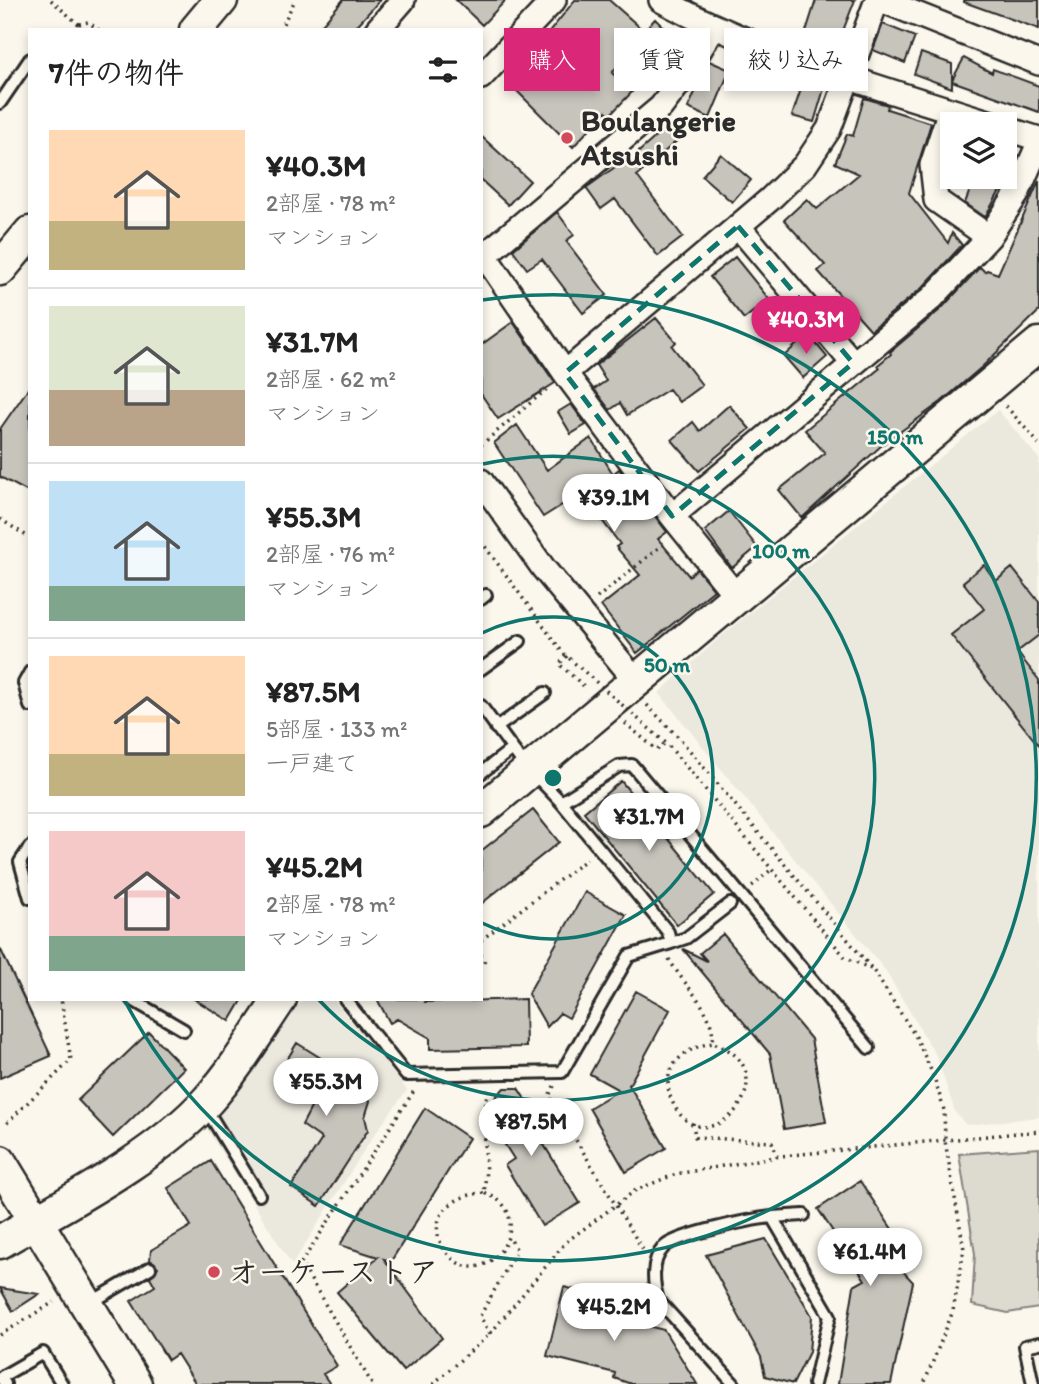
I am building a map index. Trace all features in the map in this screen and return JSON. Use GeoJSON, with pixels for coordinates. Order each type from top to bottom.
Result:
{"type":"FeatureCollection","features":[{"type":"Feature","properties":{"kind":"street"},"geometry":{"type":"LineString","coordinates":[[199,28],[220,0]]}},
{"type":"Feature","properties":{"kind":"street"},"geometry":{"type":"LineString","coordinates":[[379,28],[403,0]]}},
{"type":"Feature","properties":{"kind":"street"},"geometry":{"type":"LineString","coordinates":[[483,75],[554,0]]}},
{"type":"Feature","properties":{"kind":"street"},"geometry":{"type":"LineString","coordinates":[[661,0],[724,32]]}},
{"type":"Feature","properties":{"kind":"street"},"geometry":{"type":"LineString","coordinates":[[868,30],[879,0],[1039,63]]}},
{"type":"Feature","properties":{"kind":"street"},"geometry":{"type":"LineString","coordinates":[[713,28],[680,82],[661,107],[491,250],[487,260],[565,373],[737,597]]}},
{"type":"Feature","properties":{"kind":"street"},"geometry":{"type":"LineString","coordinates":[[868,84],[956,112]]}},
{"type":"Feature","properties":{"kind":"street"},"geometry":{"type":"LineString","coordinates":[[565,373],[787,183],[821,145],[844,91]]}},
{"type":"Feature","properties":{"kind":"street"},"geometry":{"type":"LineString","coordinates":[[950,110],[932,164],[936,200],[989,237]]}},
{"type":"Feature","properties":{"kind":"street"},"geometry":{"type":"LineString","coordinates":[[677,522],[853,363],[932,298],[989,237],[1017,194],[1039,141],[1017,133]]}},
{"type":"Feature","properties":{"kind":"street"},"geometry":{"type":"LineString","coordinates":[[737,226],[853,363]]}},
{"type":"Feature","properties":{"kind":"street"},"geometry":{"type":"LineString","coordinates":[[0,269],[28,235]]}},
{"type":"Feature","properties":{"kind":"street"},"geometry":{"type":"LineString","coordinates":[[483,808],[521,760],[639,690],[737,597],[1032,355]]}},
{"type":"Feature","properties":{"kind":"street"},"geometry":{"type":"LineString","coordinates":[[483,484],[639,690]]}},
{"type":"Feature","properties":{"kind":"street"},"geometry":{"type":"LineString","coordinates":[[0,1242],[151,1149],[204,1105],[226,1079],[279,1001]]}},
{"type":"Feature","properties":{"kind":"street"},"geometry":{"type":"LineString","coordinates":[[0,1162],[135,1384]]}},
{"type":"Feature","properties":{"kind":"lane"},"geometry":{"type":"LineString","coordinates":[[0,103],[28,62]]}},
{"type":"Feature","properties":{"kind":"lane"},"geometry":{"type":"LineString","coordinates":[[483,668],[520,640]]}},
{"type":"Feature","properties":{"kind":"lane"},"geometry":{"type":"LineString","coordinates":[[28,676],[24,683],[28,698]]}},
{"type":"Feature","properties":{"kind":"lane"},"geometry":{"type":"LineString","coordinates":[[496,728],[545,693]]}},
{"type":"Feature","properties":{"kind":"lane"},"geometry":{"type":"LineString","coordinates":[[483,709],[521,760],[561,802],[668,932],[671,943]]}},
{"type":"Feature","properties":{"kind":"lane"},"geometry":{"type":"LineString","coordinates":[[483,773],[521,760]]}},
{"type":"Feature","properties":{"kind":"lane"},"geometry":{"type":"LineString","coordinates":[[561,802],[619,766],[632,765],[869,1048]]}},
{"type":"Feature","properties":{"kind":"lane"},"geometry":{"type":"LineString","coordinates":[[28,850],[20,862],[28,891]]}},
{"type":"Feature","properties":{"kind":"lane"},"geometry":{"type":"LineString","coordinates":[[347,1001],[406,1075],[562,1072],[629,956],[686,938],[730,904]]}},
{"type":"Feature","properties":{"kind":"lane"},"geometry":{"type":"LineString","coordinates":[[134,1001],[184,1030]]}},
{"type":"Feature","properties":{"kind":"lane"},"geometry":{"type":"LineString","coordinates":[[204,1105],[259,1195]]}},
{"type":"Feature","properties":{"kind":"lane"},"geometry":{"type":"LineString","coordinates":[[734,1384],[658,1300],[653,1286],[659,1254],[670,1242],[748,1220],[804,1214]]}},
{"type":"Feature","properties":{"kind":"lane"},"geometry":{"type":"LineString","coordinates":[[772,1217],[830,1316],[814,1384]]}},
{"type":"Feature","properties":{"kind":"lane"},"geometry":{"type":"LineString","coordinates":[[87,1305],[150,1268]]}},
{"type":"Feature","properties":{"kind":"lane"},"geometry":{"type":"LineString","coordinates":[[1033,1384],[1025,1346],[1039,1343]]}},
{"type":"Feature","properties":{"kind":"lane"},"geometry":{"type":"LineString","coordinates":[[5,1384],[1,1377],[43,1353],[62,1384]]}},
{"type":"Feature","properties":{"kind":"path"},"geometry":{"type":"LineString","coordinates":[[51,0],[83,28]]}},
{"type":"Feature","properties":{"kind":"path"},"geometry":{"type":"LineString","coordinates":[[281,28],[295,0]]}},
{"type":"Feature","properties":{"kind":"path"},"geometry":{"type":"LineString","coordinates":[[78,24],[89,22],[96,28]]}},
{"type":"Feature","properties":{"kind":"path"},"geometry":{"type":"LineString","coordinates":[[483,443],[565,373]]}},
{"type":"Feature","properties":{"kind":"path"},"geometry":{"type":"LineString","coordinates":[[1001,400],[1039,444]]}},
{"type":"Feature","properties":{"kind":"path"},"geometry":{"type":"LineString","coordinates":[[0,519],[28,537]]}},
{"type":"Feature","properties":{"kind":"path"},"geometry":{"type":"LineString","coordinates":[[580,613],[677,522]]}},
{"type":"Feature","properties":{"kind":"path"},"geometry":{"type":"LineString","coordinates":[[483,544],[567,656],[665,743],[845,957],[873,970]]}},
{"type":"Feature","properties":{"kind":"path"},"geometry":{"type":"LineString","coordinates":[[567,656],[559,664],[595,696]]}},
{"type":"Feature","properties":{"kind":"path"},"geometry":{"type":"LineString","coordinates":[[639,690],[873,970],[895,1001],[934,1077],[944,1110],[945,1141],[964,1249],[953,1311],[924,1384]]}},
{"type":"Feature","properties":{"kind":"path"},"geometry":{"type":"LineString","coordinates":[[618,718],[657,750],[665,743]]}},
{"type":"Feature","properties":{"kind":"path"},"geometry":{"type":"LineString","coordinates":[[483,938],[600,849]]}},
{"type":"Feature","properties":{"kind":"path"},"geometry":{"type":"LineString","coordinates":[[750,887],[772,869]]}},
{"type":"Feature","properties":{"kind":"path"},"geometry":{"type":"LineString","coordinates":[[671,943],[669,959],[707,1011],[714,1028],[713,1043]]}},
{"type":"Feature","properties":{"kind":"path"},"geometry":{"type":"LineString","coordinates":[[483,958],[485,963]]}},
{"type":"Feature","properties":{"kind":"path"},"geometry":{"type":"LineString","coordinates":[[7,1123],[71,1060],[61,1001]]}},
{"type":"Feature","properties":{"kind":"path"},"geometry":{"type":"LineString","coordinates":[[713,1043],[727,1050],[742,1067],[747,1095],[734,1115],[722,1123],[707,1127],[693,1123],[673,1103],[669,1091],[669,1073],[685,1052],[713,1043]]}},
{"type":"Feature","properties":{"kind":"path"},"geometry":{"type":"LineString","coordinates":[[484,1193],[487,1172],[484,1120],[491,1074]]}},
{"type":"Feature","properties":{"kind":"path"},"geometry":{"type":"LineString","coordinates":[[372,1384],[301,1263],[414,1091]]}},
{"type":"Feature","properties":{"kind":"path"},"geometry":{"type":"LineString","coordinates":[[549,1096],[642,1249]]}},
{"type":"Feature","properties":{"kind":"path"},"geometry":{"type":"LineString","coordinates":[[693,1123],[695,1137],[772,1142],[778,1157]]}},
{"type":"Feature","properties":{"kind":"path"},"geometry":{"type":"LineString","coordinates":[[433,1384],[490,1334],[566,1242],[636,1189],[676,1174],[778,1157],[1039,1131]]}},
{"type":"Feature","properties":{"kind":"path"},"geometry":{"type":"LineString","coordinates":[[484,1193],[496,1199],[507,1213],[507,1245],[494,1259],[473,1266],[456,1263],[439,1241],[437,1227],[446,1206],[463,1196],[484,1193]]}},
{"type":"Feature","properties":{"kind":"path"},"geometry":{"type":"LineString","coordinates":[[490,1334],[480,1316],[517,1250],[509,1237]]}},
{"type":"Feature","properties":{"kind":"path"},"geometry":{"type":"LineString","coordinates":[[0,1335],[54,1302]]}},
{"type":"Feature","properties":{"kind":"highlighted area"},"geometry":{"type":"Polygon","coordinates":[[[738,226],[853,363],[672,516],[565,373],[738,226]]]}},
{"type":"Feature","properties":{"kind":"shaded area"},"geometry":{"type":"Polygon","coordinates":[[[998,410],[1039,459],[1039,1117],[966,1125],[955,1112],[937,1057],[885,970],[659,693],[718,639],[998,410]]]}},
{"type":"Feature","properties":{"kind":"shaded area"},"geometry":{"type":"Polygon","coordinates":[[[302,1001],[335,1001],[407,1090],[372,1138],[292,1265],[207,1129],[240,1090],[302,1001]]]}},
{"type":"Feature","properties":{"kind":"shaded area"},"geometry":{"type":"Polygon","coordinates":[[[1039,1148],[1039,1308],[1008,1313],[972,1305],[975,1254],[959,1154],[1039,1148]]]}},
{"type":"Feature","properties":{"kind":"building"},"geometry":{"type":"Polygon","coordinates":[[[343,0],[380,0],[355,28],[319,28],[343,0]]]}},
{"type":"Feature","properties":{"kind":"building"},"geometry":{"type":"Polygon","coordinates":[[[456,0],[506,0],[482,25],[456,0]]]}},
{"type":"Feature","properties":{"kind":"building"},"geometry":{"type":"Polygon","coordinates":[[[575,0],[609,0],[641,28],[614,28],[614,91],[632,92],[610,115],[606,111],[573,147],[517,91],[600,91],[600,28],[553,28],[575,0]]]}},
{"type":"Feature","properties":{"kind":"building"},"geometry":{"type":"Polygon","coordinates":[[[816,0],[855,0],[844,28],[807,28],[816,0]]]}},
{"type":"Feature","properties":{"kind":"building"},"geometry":{"type":"Polygon","coordinates":[[[1039,0],[1039,29],[964,2],[1039,0]]]}},
{"type":"Feature","properties":{"kind":"building"},"geometry":{"type":"Polygon","coordinates":[[[655,19],[665,28],[647,28],[655,19]]]}},
{"type":"Feature","properties":{"kind":"building"},"geometry":{"type":"Polygon","coordinates":[[[883,24],[915,37],[905,63],[873,50],[883,24]]]}},
{"type":"Feature","properties":{"kind":"building"},"geometry":{"type":"Polygon","coordinates":[[[921,53],[952,64],[952,80],[964,58],[992,73],[993,69],[1039,86],[1039,112],[952,81],[952,88],[914,74],[921,53]]]}},
{"type":"Feature","properties":{"kind":"building"},"geometry":{"type":"Polygon","coordinates":[[[710,61],[724,67],[724,84],[710,118],[688,108],[696,91],[710,91],[710,61]]]}},
{"type":"Feature","properties":{"kind":"building"},"geometry":{"type":"Polygon","coordinates":[[[800,91],[823,91],[814,122],[792,116],[800,91]]]}},
{"type":"Feature","properties":{"kind":"building"},"geometry":{"type":"Polygon","coordinates":[[[864,98],[888,105],[887,109],[931,123],[909,193],[948,243],[952,233],[962,245],[922,288],[871,330],[818,271],[825,265],[784,220],[807,199],[817,209],[859,174],[835,163],[847,134],[853,136],[864,98]]]}},
{"type":"Feature","properties":{"kind":"building"},"geometry":{"type":"Polygon","coordinates":[[[668,126],[679,139],[637,176],[683,237],[658,256],[615,199],[601,209],[586,188],[622,162],[624,165],[668,126]]]}},
{"type":"Feature","properties":{"kind":"building"},"geometry":{"type":"Polygon","coordinates":[[[483,138],[530,181],[508,205],[483,182],[483,138]]]}},
{"type":"Feature","properties":{"kind":"building"},"geometry":{"type":"Polygon","coordinates":[[[721,154],[751,180],[732,202],[702,176],[721,154]]]}},
{"type":"Feature","properties":{"kind":"building"},"geometry":{"type":"Polygon","coordinates":[[[1039,181],[1039,311],[983,366],[941,402],[882,445],[802,518],[779,490],[825,453],[805,430],[880,368],[878,365],[890,352],[941,309],[980,267],[985,272],[987,270],[998,274],[1039,181]]]}},
{"type":"Feature","properties":{"kind":"building"},"geometry":{"type":"Polygon","coordinates":[[[970,189],[1001,189],[985,217],[965,203],[970,189]]]}},
{"type":"Feature","properties":{"kind":"building"},"geometry":{"type":"Polygon","coordinates":[[[557,212],[574,235],[566,241],[607,295],[583,313],[542,259],[527,269],[513,250],[557,212]]]}},
{"type":"Feature","properties":{"kind":"building"},"geometry":{"type":"Polygon","coordinates":[[[735,257],[769,299],[744,319],[710,277],[735,257]]]}},
{"type":"Feature","properties":{"kind":"building"},"geometry":{"type":"Polygon","coordinates":[[[656,318],[676,342],[672,346],[702,385],[679,402],[669,389],[627,415],[620,403],[610,410],[594,389],[606,381],[596,365],[656,318]]]}},
{"type":"Feature","properties":{"kind":"building"},"geometry":{"type":"Polygon","coordinates":[[[513,322],[555,383],[498,419],[483,397],[483,344],[513,322]]]}},
{"type":"Feature","properties":{"kind":"building"},"geometry":{"type":"Polygon","coordinates":[[[808,334],[827,357],[803,378],[784,356],[808,334]]]}},
{"type":"Feature","properties":{"kind":"building"},"geometry":{"type":"Polygon","coordinates":[[[28,389],[28,492],[0,477],[0,429],[28,389]]]}},
{"type":"Feature","properties":{"kind":"building"},"geometry":{"type":"Polygon","coordinates":[[[571,404],[586,425],[571,434],[558,412],[571,404]]]}},
{"type":"Feature","properties":{"kind":"building"},"geometry":{"type":"Polygon","coordinates":[[[729,405],[750,429],[699,471],[672,440],[693,422],[700,431],[729,405]]]}},
{"type":"Feature","properties":{"kind":"building"},"geometry":{"type":"Polygon","coordinates":[[[517,425],[547,470],[591,438],[613,474],[619,469],[667,532],[658,539],[689,576],[697,569],[714,590],[637,653],[601,606],[640,575],[616,547],[620,544],[581,493],[543,517],[494,443],[517,425]]]}},
{"type":"Feature","properties":{"kind":"building"},"geometry":{"type":"Polygon","coordinates":[[[729,511],[757,547],[732,568],[705,531],[729,511]]]}},
{"type":"Feature","properties":{"kind":"building"},"geometry":{"type":"Polygon","coordinates":[[[984,565],[996,581],[1012,568],[1039,602],[1039,635],[1017,652],[1039,680],[1039,746],[951,635],[984,609],[963,582],[984,565]]]}},
{"type":"Feature","properties":{"kind":"building"},"geometry":{"type":"Polygon","coordinates":[[[621,781],[714,894],[677,925],[584,812],[621,781]]]}},
{"type":"Feature","properties":{"kind":"building"},"geometry":{"type":"Polygon","coordinates":[[[533,810],[559,842],[483,902],[483,849],[533,810]]]}},
{"type":"Feature","properties":{"kind":"building"},"geometry":{"type":"Polygon","coordinates":[[[585,892],[626,915],[569,1018],[560,1013],[547,1027],[528,994],[585,892]]]}},
{"type":"Feature","properties":{"kind":"building"},"geometry":{"type":"Polygon","coordinates":[[[723,934],[811,1039],[826,1122],[784,1129],[770,1054],[683,949],[707,961],[700,953],[723,934]]]}},
{"type":"Feature","properties":{"kind":"building"},"geometry":{"type":"Polygon","coordinates":[[[0,948],[51,1056],[0,1078],[0,948]]]}},
{"type":"Feature","properties":{"kind":"building"},"geometry":{"type":"Polygon","coordinates":[[[636,991],[670,1010],[629,1085],[666,1148],[626,1172],[589,1108],[619,1090],[590,1074],[636,991]]]}},
{"type":"Feature","properties":{"kind":"building"},"geometry":{"type":"Polygon","coordinates":[[[525,999],[526,1047],[430,1049],[430,1038],[397,1019],[390,1023],[378,1001],[525,999]]]}},
{"type":"Feature","properties":{"kind":"building"},"geometry":{"type":"Polygon","coordinates":[[[197,1001],[242,1001],[230,1021],[197,1001]]]}},
{"type":"Feature","properties":{"kind":"building"},"geometry":{"type":"Polygon","coordinates":[[[149,1032],[184,1068],[113,1137],[78,1100],[149,1032]]]}},
{"type":"Feature","properties":{"kind":"building"},"geometry":{"type":"Polygon","coordinates":[[[297,1043],[365,1086],[370,1101],[365,1117],[368,1130],[319,1206],[291,1187],[322,1139],[302,1125],[314,1102],[276,1078],[297,1043]]]}},
{"type":"Feature","properties":{"kind":"building"},"geometry":{"type":"Polygon","coordinates":[[[504,1088],[518,1088],[543,1128],[536,1132],[580,1203],[542,1226],[505,1165],[514,1159],[493,1126],[495,1098],[504,1088]]]}},
{"type":"Feature","properties":{"kind":"building"},"geometry":{"type":"Polygon","coordinates":[[[425,1108],[469,1138],[391,1261],[384,1259],[442,1338],[403,1371],[337,1292],[378,1257],[340,1245],[425,1108]]]}},
{"type":"Feature","properties":{"kind":"building","name":"オーケーストア"},"geometry":{"type":"Polygon","coordinates":[[[211,1161],[337,1366],[323,1374],[330,1384],[196,1384],[177,1354],[168,1360],[131,1301],[155,1286],[150,1277],[158,1267],[150,1260],[151,1250],[191,1226],[168,1188],[211,1161]]]}},
{"type":"Feature","properties":{"kind":"building"},"geometry":{"type":"Polygon","coordinates":[[[860,1181],[900,1241],[884,1251],[913,1282],[891,1384],[838,1384],[854,1286],[865,1280],[818,1209],[860,1181]]]}},
{"type":"Feature","properties":{"kind":"building"},"geometry":{"type":"Polygon","coordinates":[[[766,1239],[812,1316],[809,1352],[793,1384],[765,1376],[761,1357],[706,1255],[766,1239]]]}},
{"type":"Feature","properties":{"kind":"building"},"geometry":{"type":"Polygon","coordinates":[[[564,1287],[617,1300],[613,1317],[664,1330],[697,1384],[631,1384],[614,1378],[615,1373],[547,1356],[564,1287]]]}},
{"type":"Feature","properties":{"kind":"building"},"geometry":{"type":"Polygon","coordinates":[[[0,1288],[39,1294],[13,1311],[0,1288]]]}},
{"type":"Feature","properties":{"kind":"place","name":"Boulangerie Atsushi"},"geometry":{"type":"Point","coordinates":[567,138]}},
{"type":"Feature","properties":{"kind":"place","name":"オーケーストア"},"geometry":{"type":"Point","coordinates":[214,1272]}}]}
